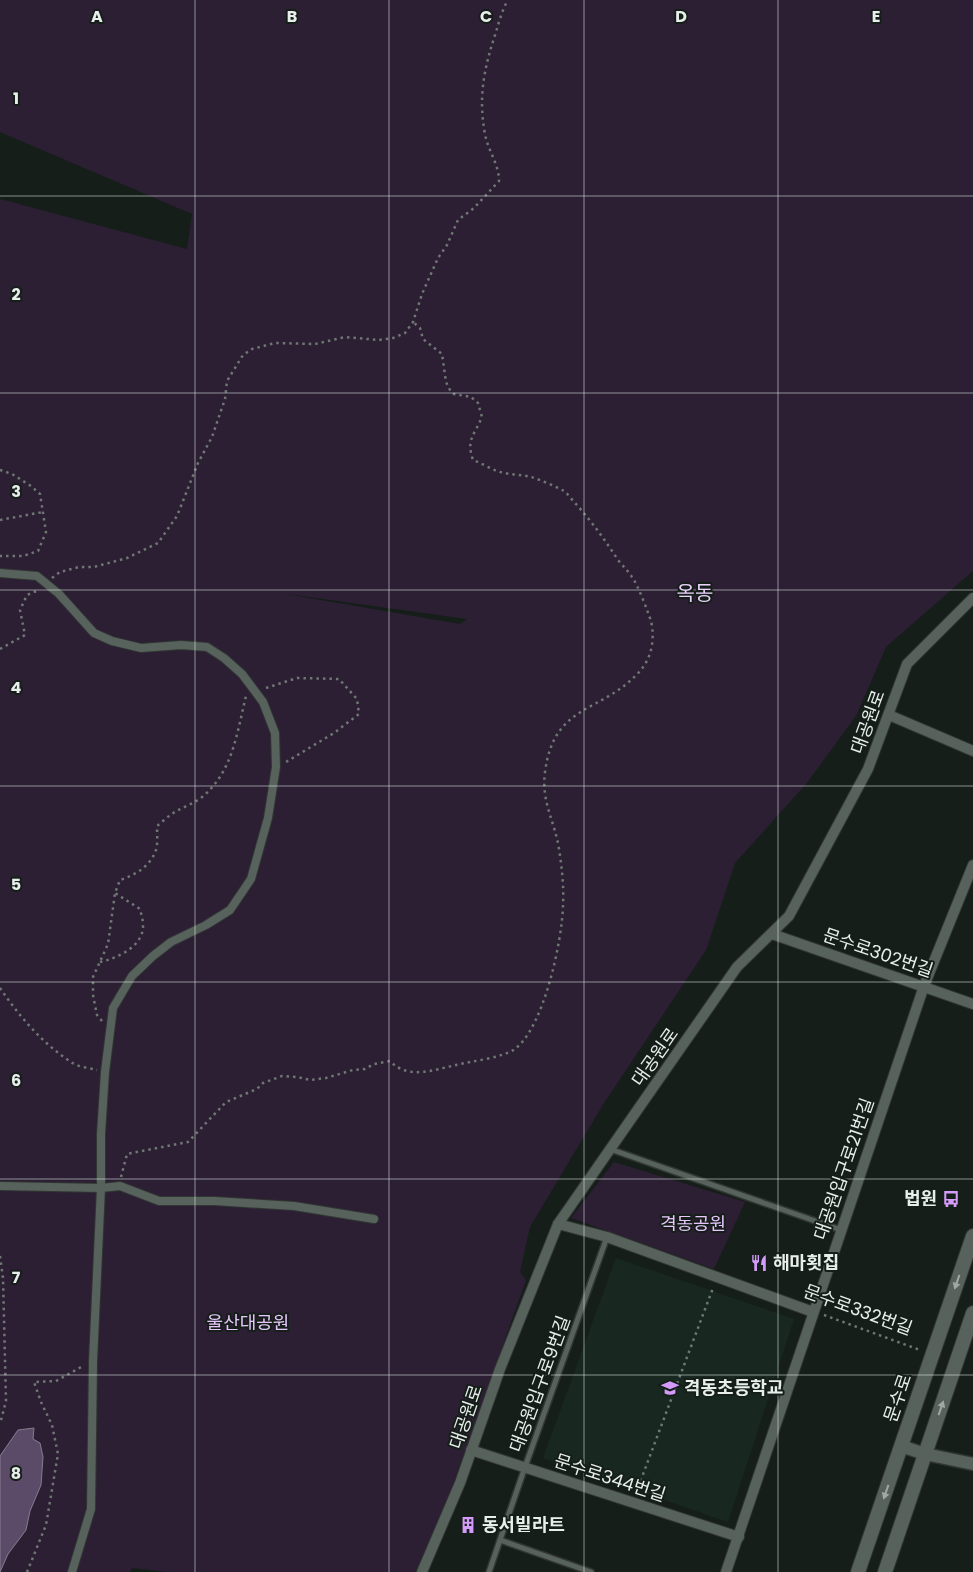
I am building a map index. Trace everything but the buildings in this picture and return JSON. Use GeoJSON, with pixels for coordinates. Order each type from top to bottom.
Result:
{"type":"FeatureCollection","features":[{"type":"Feature","properties":{"kind":"main road","name":"문수로"},"geometry":{"type":"LineString","coordinates":[[858,1572],[973,1236]]}},
{"type":"Feature","properties":{"kind":"main road"},"geometry":{"type":"LineString","coordinates":[[885,1572],[973,1313]]}},
{"type":"Feature","properties":{"kind":"street"},"geometry":{"type":"LineString","coordinates":[[0,573],[37,576],[59,594],[94,633],[112,641],[141,648],[181,645],[206,646],[224,658],[242,674],[263,702],[275,733],[276,767],[268,818],[251,879],[230,910],[206,925],[171,942],[132,976],[113,1008],[105,1072],[101,1134],[101,1188],[93,1361],[91,1509],[72,1572]]}},
{"type":"Feature","properties":{"kind":"street","name":"대공원로"},"geometry":{"type":"LineString","coordinates":[[422,1572],[460,1484],[500,1370],[558,1224],[737,967],[790,916],[868,769],[907,664],[973,598]]}},
{"type":"Feature","properties":{"kind":"street"},"geometry":{"type":"LineString","coordinates":[[889,716],[973,751]]}},
{"type":"Feature","properties":{"kind":"street","name":"대공원입구로21번길"},"geometry":{"type":"LineString","coordinates":[[726,1572],[924,986],[973,865]]}},
{"type":"Feature","properties":{"kind":"street","name":"문수로302번길"},"geometry":{"type":"LineString","coordinates":[[772,934],[973,1004]]}},
{"type":"Feature","properties":{"kind":"street"},"geometry":{"type":"LineString","coordinates":[[0,1186],[101,1188],[120,1186],[159,1201],[214,1201],[294,1206],[374,1219]]}},
{"type":"Feature","properties":{"kind":"street","name":"문수로332번길"},"geometry":{"type":"LineString","coordinates":[[558,1224],[607,1237],[814,1312]]}},
{"type":"Feature","properties":{"kind":"street"},"geometry":{"type":"LineString","coordinates":[[901,1446],[925,1454],[973,1464]]}},
{"type":"Feature","properties":{"kind":"street","name":"문수로344번길"},"geometry":{"type":"LineString","coordinates":[[471,1450],[739,1537]]}},
{"type":"Feature","properties":{"kind":"lane"},"geometry":{"type":"LineString","coordinates":[[610,1149],[841,1230]]}},
{"type":"Feature","properties":{"kind":"lane","name":"대공원입구로9번길"},"geometry":{"type":"LineString","coordinates":[[489,1572],[607,1237]]}},
{"type":"Feature","properties":{"kind":"lane"},"geometry":{"type":"LineString","coordinates":[[500,1540],[591,1572]]}},
{"type":"Feature","properties":{"kind":"path"},"geometry":{"type":"LineString","coordinates":[[0,649],[25,635],[20,610],[27,595],[42,588],[60,572],[79,567],[94,567],[127,558],[158,543],[177,516],[198,463],[212,437],[225,399],[227,381],[243,355],[252,350],[275,343],[316,344],[345,337],[379,340],[393,338],[405,333],[413,322],[422,294],[458,220],[474,208],[499,181],[496,160],[491,155],[486,136],[481,104],[486,62],[508,0]]}},
{"type":"Feature","properties":{"kind":"path"},"geometry":{"type":"LineString","coordinates":[[120,1186],[127,1154],[188,1142],[226,1102],[257,1089],[263,1083],[282,1076],[310,1080],[326,1078],[390,1061],[397,1069],[406,1072],[426,1072],[499,1055],[515,1049],[532,1029],[545,995],[558,952],[563,907],[563,874],[559,843],[545,794],[545,774],[549,751],[563,725],[575,715],[599,703],[626,684],[641,670],[652,646],[651,621],[633,578],[597,528],[565,492],[532,478],[498,471],[473,460],[470,440],[482,417],[478,403],[471,397],[454,394],[450,390],[446,382],[442,354],[423,339],[420,328],[413,322]]}},
{"type":"Feature","properties":{"kind":"path"},"geometry":{"type":"LineString","coordinates":[[0,470],[12,474],[40,494],[46,532],[38,551],[23,556],[0,556]]}},
{"type":"Feature","properties":{"kind":"path"},"geometry":{"type":"LineString","coordinates":[[0,520],[43,512]]}},
{"type":"Feature","properties":{"kind":"path"},"geometry":{"type":"LineString","coordinates":[[255,692],[297,678],[339,679],[357,699],[359,714],[334,733],[276,767]]}},
{"type":"Feature","properties":{"kind":"path"},"geometry":{"type":"LineString","coordinates":[[110,1030],[97,1015],[93,995],[93,977],[108,944],[115,893],[120,880],[136,875],[146,866],[156,850],[157,826],[169,816],[203,796],[220,777],[234,751],[249,685]]}},
{"type":"Feature","properties":{"kind":"path"},"geometry":{"type":"LineString","coordinates":[[100,962],[122,954],[138,943],[143,926],[140,908],[115,893]]}},
{"type":"Feature","properties":{"kind":"path"},"geometry":{"type":"LineString","coordinates":[[0,988],[20,1017],[72,1063],[105,1072]]}},
{"type":"Feature","properties":{"kind":"path"},"geometry":{"type":"LineString","coordinates":[[0,1256],[3,1278],[6,1401],[0,1424]]}},
{"type":"Feature","properties":{"kind":"path"},"geometry":{"type":"LineString","coordinates":[[633,1502],[717,1277]]}},
{"type":"Feature","properties":{"kind":"path","name":"문수로332번길"},"geometry":{"type":"LineString","coordinates":[[814,1312],[920,1350]]}},
{"type":"Feature","properties":{"kind":"path"},"geometry":{"type":"LineString","coordinates":[[27,1572],[46,1526],[58,1454],[52,1424],[34,1382],[56,1381],[93,1361]]}},
{"type":"Feature","properties":{"kind":"shaded area","name":"격동초등학교"},"geometry":{"type":"Polygon","coordinates":[[[616,1258],[794,1319],[728,1522],[543,1458],[616,1258]]]}},
{"type":"Feature","properties":{"kind":"shaded area"},"geometry":{"type":"Polygon","coordinates":[[[34,1428],[33,1439],[40,1443],[43,1457],[41,1485],[30,1511],[26,1530],[8,1554],[0,1572],[0,1456],[18,1430],[34,1428]]]}},
{"type":"Feature","properties":{"kind":"green space","name":"울산대공원"},"geometry":{"type":"Polygon","coordinates":[[[0,0],[973,0],[973,571],[886,647],[856,716],[806,784],[735,863],[706,950],[604,1103],[530,1227],[520,1272],[526,1280],[453,1485],[416,1572],[168,1572],[132,1568],[130,1572],[0,1572],[0,199],[187,249],[192,214],[0,132],[0,0]],[[280,593],[460,624],[467,619],[280,593]]]}},
{"type":"Feature","properties":{"kind":"green space","name":"격동공원"},"geometry":{"type":"Polygon","coordinates":[[[614,1162],[745,1202],[714,1269],[571,1218],[614,1162]]]}},
{"type":"Feature","properties":{"kind":"place","name":"법원"},"geometry":{"type":"Point","coordinates":[951,1199]}},
{"type":"Feature","properties":{"kind":"place","name":"해마횟집"},"geometry":{"type":"Point","coordinates":[759,1263]}},
{"type":"Feature","properties":{"kind":"place","name":"격동초등학교"},"geometry":{"type":"Point","coordinates":[670,1388]}},
{"type":"Feature","properties":{"kind":"place","name":"동서빌라트"},"geometry":{"type":"Point","coordinates":[468,1525]}},
{"type":"Feature","properties":{"kind":"district","name":"옥동"},"geometry":{"type":"Point","coordinates":[695,593]}}]}
